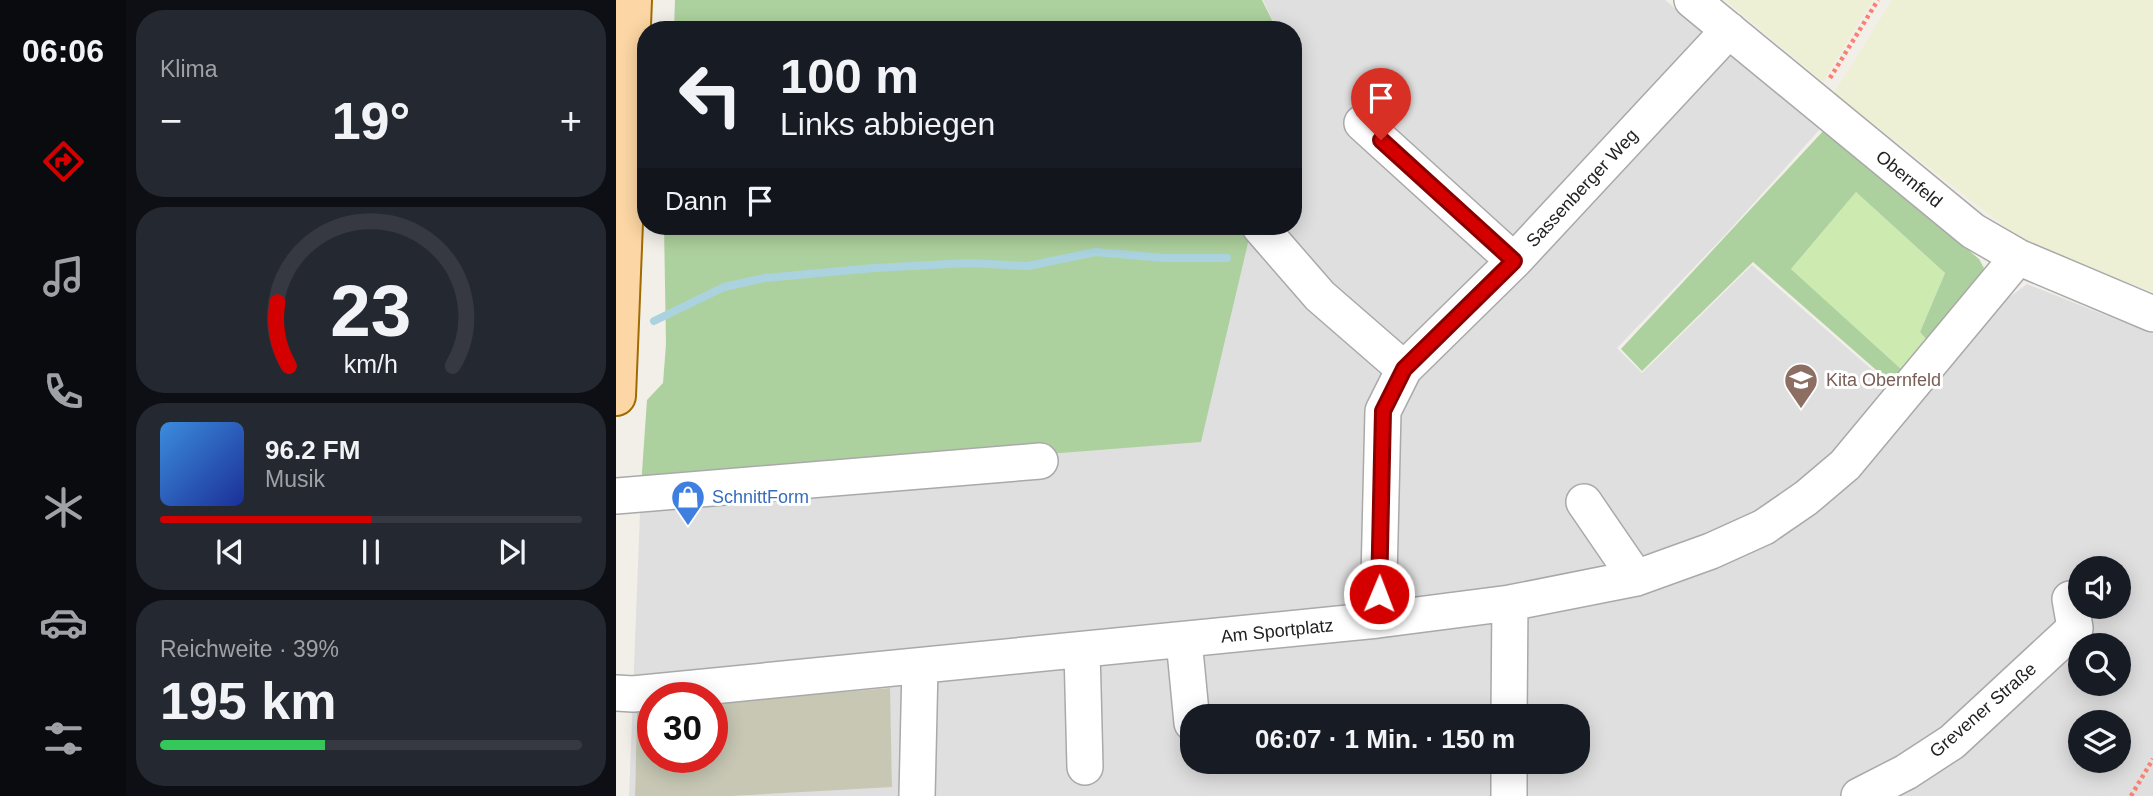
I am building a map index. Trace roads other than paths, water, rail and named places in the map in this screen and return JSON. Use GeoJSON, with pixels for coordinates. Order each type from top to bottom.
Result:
{"type":"FeatureCollection","features":[{"type":"Feature","properties":{"kind":"main road"},"geometry":{"type":"LineString","coordinates":[[616,396],[632,0]]}},
{"type":"Feature","properties":{"kind":"street","name":"Obernfeld"},"geometry":{"type":"LineString","coordinates":[[1692,0],[1973,231],[2018,257],[2153,314]]}},
{"type":"Feature","properties":{"kind":"street","name":"Sassenberger Weg"},"geometry":{"type":"LineString","coordinates":[[1378,620],[1383,411],[1404,369],[1514,261],[1729,30]]}},
{"type":"Feature","properties":{"kind":"street"},"geometry":{"type":"LineString","coordinates":[[1363,123],[1514,261]]}},
{"type":"Feature","properties":{"kind":"street"},"geometry":{"type":"LineString","coordinates":[[1267,235],[1320,296],[1404,369]]}},
{"type":"Feature","properties":{"kind":"street","name":"Am Sportplatz"},"geometry":{"type":"LineString","coordinates":[[616,693],[633,694],[908,668],[1378,620],[1510,603],[1636,578],[1711,551],[1764,527],[1806,498],[1845,465],[2018,257]]}},
{"type":"Feature","properties":{"kind":"street"},"geometry":{"type":"LineString","coordinates":[[616,496],[1040,461]]}},
{"type":"Feature","properties":{"kind":"street"},"geometry":{"type":"LineString","coordinates":[[1584,502],[1636,578]]}},
{"type":"Feature","properties":{"kind":"street"},"geometry":{"type":"LineString","coordinates":[[1509,704],[1510,603]]}},
{"type":"Feature","properties":{"kind":"street","name":"Grevener Straße"},"geometry":{"type":"LineString","coordinates":[[1858,796],[1906,772],[1952,742],[2075,628],[2073,619]]}},
{"type":"Feature","properties":{"kind":"street"},"geometry":{"type":"LineString","coordinates":[[1184,640],[1190,704]]}},
{"type":"Feature","properties":{"kind":"street"},"geometry":{"type":"LineString","coordinates":[[1082,650],[1085,767]]}},
{"type":"Feature","properties":{"kind":"street"},"geometry":{"type":"LineString","coordinates":[[897,796],[908,668]]}},
{"type":"Feature","properties":{"kind":"street"},"geometry":{"type":"LineString","coordinates":[[908,668],[917,796]]}},
{"type":"Feature","properties":{"kind":"street"},"geometry":{"type":"LineString","coordinates":[[1509,774],[1509,796]]}},
{"type":"Feature","properties":{"kind":"waterway"},"geometry":{"type":"LineString","coordinates":[[654,321],[724,287],[765,278],[969,263],[1028,266],[1095,252],[1166,258],[1227,258]]}},
{"type":"Feature","properties":{"kind":"place","name":"Kita Obernfeld"},"geometry":{"type":"Point","coordinates":[1801,410]}},
{"type":"Feature","properties":{"kind":"place","name":"SchnittForm"},"geometry":{"type":"Point","coordinates":[688,527]}}]}
